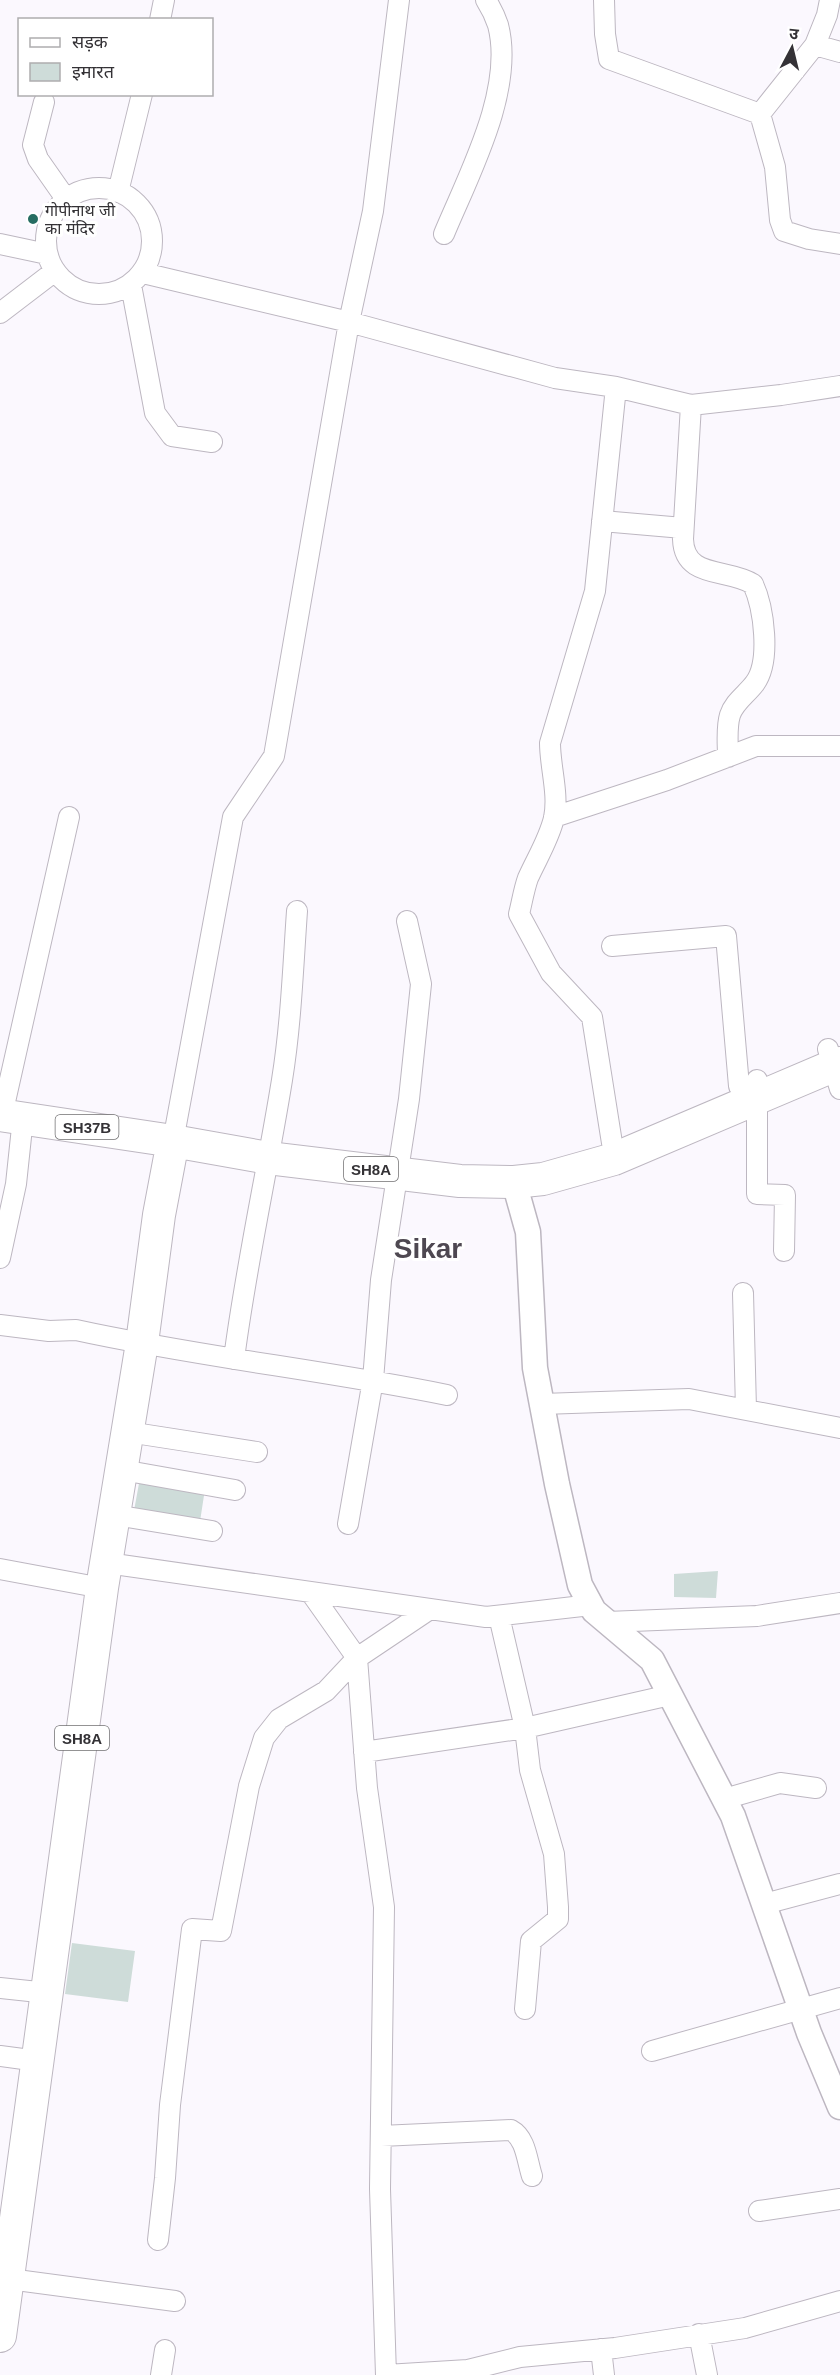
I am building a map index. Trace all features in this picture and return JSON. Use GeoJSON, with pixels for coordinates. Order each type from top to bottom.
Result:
{"type":"FeatureCollection","features":[{"type":"Feature","properties":{"kind":"main road","name":"SH8A"},"geometry":{"type":"LineString","coordinates":[[568,1170],[612,1143],[751,1088],[836,1062]]}},
{"type":"Feature","properties":{"kind":"main road","name":"SH8A"},"geometry":{"type":"LineString","coordinates":[[0,2336],[105,1575],[142,1343],[159,1215],[173,1141],[268,1158],[460,1181],[514,1182],[543,1179],[568,1170],[614,1159],[751,1088]]}},
{"type":"Feature","properties":{"kind":"main road","name":"SH37B"},"geometry":{"type":"LineString","coordinates":[[8,1116],[173,1141]]}},
{"type":"Feature","properties":{"kind":"street"},"geometry":{"type":"LineString","coordinates":[[160,18],[164,0]]}},
{"type":"Feature","properties":{"kind":"street"},"geometry":{"type":"LineString","coordinates":[[173,1141],[233,818],[274,756],[350,322],[373,211],[399,0]]}},
{"type":"Feature","properties":{"kind":"street"},"geometry":{"type":"LineString","coordinates":[[444,234],[487,131],[498,87],[500,39],[495,18],[486,0]]}},
{"type":"Feature","properties":{"kind":"street"},"geometry":{"type":"LineString","coordinates":[[604,0],[604,34],[609,59],[760,114]]}},
{"type":"Feature","properties":{"kind":"street"},"geometry":{"type":"LineString","coordinates":[[760,114],[815,45],[827,15],[830,0]]}},
{"type":"Feature","properties":{"kind":"street"},"geometry":{"type":"LineString","coordinates":[[815,45],[840,52]]}},
{"type":"Feature","properties":{"kind":"street"},"geometry":{"type":"LineString","coordinates":[[118,192],[142,96]]}},
{"type":"Feature","properties":{"kind":"street"},"geometry":{"type":"LineString","coordinates":[[44,102],[33,145],[38,159],[66,199]]}},
{"type":"Feature","properties":{"kind":"street"},"geometry":{"type":"LineString","coordinates":[[760,114],[775,167],[780,220],[784,231],[809,239],[840,244]]}},
{"type":"Feature","properties":{"kind":"street"},"geometry":{"type":"LineString","coordinates":[[98,188],[130,197],[142,209],[150,224],[153,241],[150,258],[137,279],[114,293],[95,295],[77,290],[62,280],[51,262],[46,229],[53,212],[66,199],[81,190],[98,188]]}},
{"type":"Feature","properties":{"kind":"street"},"geometry":{"type":"LineString","coordinates":[[0,244],[51,262]]}},
{"type":"Feature","properties":{"kind":"street"},"geometry":{"type":"LineString","coordinates":[[0,313],[51,262]]}},
{"type":"Feature","properties":{"kind":"street"},"geometry":{"type":"LineString","coordinates":[[137,279],[350,322],[555,378],[616,387],[691,405],[840,386]]}},
{"type":"Feature","properties":{"kind":"street"},"geometry":{"type":"LineString","coordinates":[[137,279],[155,412],[172,436],[212,442]]}},
{"type":"Feature","properties":{"kind":"street"},"geometry":{"type":"LineString","coordinates":[[612,1143],[592,1017],[551,973],[519,914],[527,880],[542,851],[554,817],[555,797],[550,743],[595,591],[616,387]]}},
{"type":"Feature","properties":{"kind":"street"},"geometry":{"type":"LineString","coordinates":[[691,405],[683,548],[688,561],[695,566],[744,579],[753,584],[759,602],[765,646],[761,672],[755,683],[733,707],[730,715],[728,757]]}},
{"type":"Feature","properties":{"kind":"street"},"geometry":{"type":"LineString","coordinates":[[602,521],[683,528]]}},
{"type":"Feature","properties":{"kind":"street"},"geometry":{"type":"LineString","coordinates":[[554,817],[667,780],[756,746],[840,746]]}},
{"type":"Feature","properties":{"kind":"street"},"geometry":{"type":"LineString","coordinates":[[0,1258],[16,1184],[8,1116],[69,817]]}},
{"type":"Feature","properties":{"kind":"street"},"geometry":{"type":"LineString","coordinates":[[234,1359],[242,1291],[268,1158],[288,1035],[297,911]]}},
{"type":"Feature","properties":{"kind":"street"},"geometry":{"type":"LineString","coordinates":[[348,1524],[372,1380],[381,1280],[409,1100],[421,984],[407,921]]}},
{"type":"Feature","properties":{"kind":"street"},"geometry":{"type":"LineString","coordinates":[[612,946],[726,936],[751,1088],[757,1194],[785,1195],[784,1251]]}},
{"type":"Feature","properties":{"kind":"street"},"geometry":{"type":"LineString","coordinates":[[514,1182],[528,1232],[535,1368],[557,1484],[580,1585],[599,1613],[652,1660],[733,1816],[801,2010],[840,2107]]}},
{"type":"Feature","properties":{"kind":"street"},"geometry":{"type":"LineString","coordinates":[[743,1293],[746,1409]]}},
{"type":"Feature","properties":{"kind":"street"},"geometry":{"type":"LineString","coordinates":[[0,1325],[50,1331],[76,1330],[234,1359],[372,1380],[447,1395]]}},
{"type":"Feature","properties":{"kind":"street"},"geometry":{"type":"LineString","coordinates":[[542,1404],[689,1399],[840,1428]]}},
{"type":"Feature","properties":{"kind":"street"},"geometry":{"type":"LineString","coordinates":[[128,1432],[257,1452]]}},
{"type":"Feature","properties":{"kind":"street"},"geometry":{"type":"LineString","coordinates":[[122,1470],[235,1490]]}},
{"type":"Feature","properties":{"kind":"street"},"geometry":{"type":"LineString","coordinates":[[115,1515],[212,1531]]}},
{"type":"Feature","properties":{"kind":"street"},"geometry":{"type":"LineString","coordinates":[[0,1569],[105,1575],[311,1593],[486,1617],[599,1613],[757,1616],[840,1603]]}},
{"type":"Feature","properties":{"kind":"street"},"geometry":{"type":"LineString","coordinates":[[311,1593],[357,1658],[367,1788],[384,1907],[380,2189],[386,2375],[468,2370],[520,2357],[601,2349],[745,2328],[840,2301]]}},
{"type":"Feature","properties":{"kind":"street"},"geometry":{"type":"LineString","coordinates":[[159,2240],[170,2105],[192,1929],[221,1930],[249,1786],[264,1738],[279,1719],[326,1691],[357,1658],[430,1610]]}},
{"type":"Feature","properties":{"kind":"street"},"geometry":{"type":"LineString","coordinates":[[499,1616],[525,1728],[530,1770],[554,1854],[558,1907],[558,1919],[531,1941],[525,2009]]}},
{"type":"Feature","properties":{"kind":"street"},"geometry":{"type":"LineString","coordinates":[[364,1752],[525,1728],[670,1695]]}},
{"type":"Feature","properties":{"kind":"street"},"geometry":{"type":"LineString","coordinates":[[724,1798],[780,1783],[816,1788]]}},
{"type":"Feature","properties":{"kind":"street"},"geometry":{"type":"LineString","coordinates":[[764,1904],[840,1884]]}},
{"type":"Feature","properties":{"kind":"street"},"geometry":{"type":"LineString","coordinates":[[0,1988],[48,1993]]}},
{"type":"Feature","properties":{"kind":"street"},"geometry":{"type":"LineString","coordinates":[[652,2051],[840,1998]]}},
{"type":"Feature","properties":{"kind":"street"},"geometry":{"type":"LineString","coordinates":[[0,2056],[38,2061]]}},
{"type":"Feature","properties":{"kind":"street"},"geometry":{"type":"LineString","coordinates":[[381,2136],[511,2130],[519,2134],[531,2176]]}},
{"type":"Feature","properties":{"kind":"street"},"geometry":{"type":"LineString","coordinates":[[759,2211],[840,2199]]}},
{"type":"Feature","properties":{"kind":"street"},"geometry":{"type":"LineString","coordinates":[[9,2278],[175,2301]]}},
{"type":"Feature","properties":{"kind":"street"},"geometry":{"type":"LineString","coordinates":[[699,2334],[707,2375]]}},
{"type":"Feature","properties":{"kind":"street"},"geometry":{"type":"LineString","coordinates":[[601,2349],[604,2375]]}},
{"type":"Feature","properties":{"kind":"street"},"geometry":{"type":"LineString","coordinates":[[161,2375],[165,2350]]}},
{"type":"Feature","properties":{"kind":"building"},"geometry":{"type":"Polygon","coordinates":[[[140,1478],[205,1489],[199,1528],[133,1516],[140,1478]]]}},
{"type":"Feature","properties":{"kind":"building"},"geometry":{"type":"Polygon","coordinates":[[[718,1571],[716,1598],[674,1597],[674,1574],[718,1571]]]}},
{"type":"Feature","properties":{"kind":"building"},"geometry":{"type":"Polygon","coordinates":[[[72,1943],[135,1951],[128,2002],[65,1994],[72,1943]]]}},
{"type":"Feature","properties":{"kind":"place","name":"गोपीनाथ जी का मंदिर"},"geometry":{"type":"Point","coordinates":[33,219]}},
{"type":"Feature","properties":{"kind":"district","name":"Sikar"},"geometry":{"type":"Point","coordinates":[428,1248]}}]}
